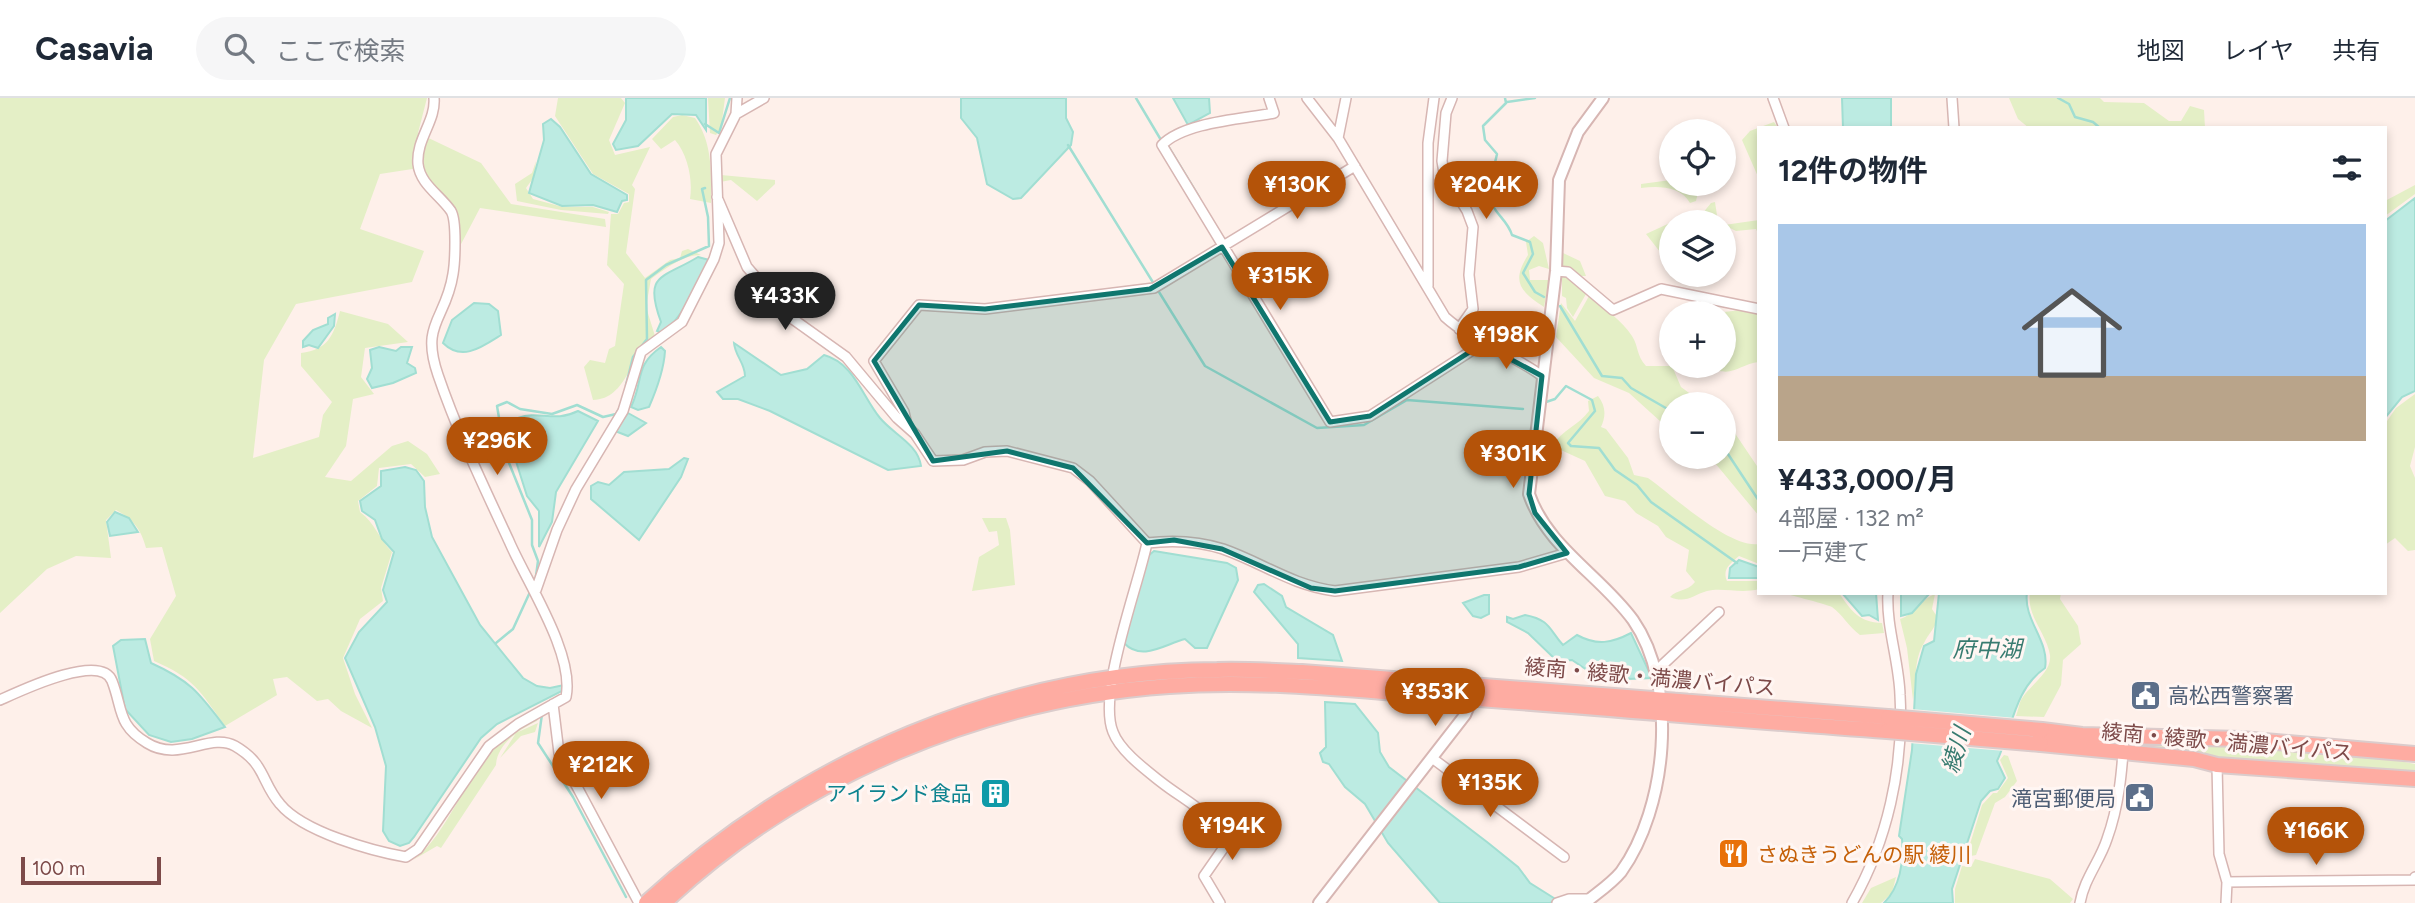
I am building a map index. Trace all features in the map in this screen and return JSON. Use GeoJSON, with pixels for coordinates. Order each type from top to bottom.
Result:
{"type":"FeatureCollection","features":[{"type":"Feature","properties":{"kind":"highway","name":"綾南・綾歌・満濃バイパス"},"geometry":{"type":"LineString","coordinates":[[646,903],[749,819],[849,760],[956,715],[1061,687],[1112,685],[1216,670],[2041,737],[2241,739],[2415,754]]}},
{"type":"Feature","properties":{"kind":"highway","name":"綾南・綾歌・満濃バイパス"},"geometry":{"type":"LineString","coordinates":[[664,903],[710,865],[788,809],[890,755],[985,721],[1112,685]]}},
{"type":"Feature","properties":{"kind":"highway","name":"綾南・綾歌・満濃バイパス"},"geometry":{"type":"LineString","coordinates":[[2041,737],[2123,754],[2194,759],[2217,765],[2415,779]]}},
{"type":"Feature","properties":{"kind":"street"},"geometry":{"type":"LineString","coordinates":[[0,700],[79,671],[99,669],[112,682],[122,719],[146,743],[169,751],[221,744],[235,746],[257,763],[277,801],[290,813],[349,844],[406,857],[418,849],[489,746],[499,736],[566,697],[570,681],[536,590],[509,543],[438,376],[430,346],[453,274],[453,216],[426,183],[418,164],[420,141],[431,116],[434,98]]}},
{"type":"Feature","properties":{"kind":"street"},"geometry":{"type":"LineString","coordinates":[[536,590],[557,530],[576,489],[626,402],[641,352],[682,322],[714,259],[719,243],[716,154],[736,114],[737,98]]}},
{"type":"Feature","properties":{"kind":"street"},"geometry":{"type":"LineString","coordinates":[[736,114],[764,98]]}},
{"type":"Feature","properties":{"kind":"street"},"geometry":{"type":"LineString","coordinates":[[1269,98],[1274,114],[1192,128],[1169,138],[1162,145],[1330,422],[1370,416],[1482,344]]}},
{"type":"Feature","properties":{"kind":"street"},"geometry":{"type":"LineString","coordinates":[[1307,98],[1338,138],[1446,317],[1482,344],[1525,363],[1542,376]]}},
{"type":"Feature","properties":{"kind":"street"},"geometry":{"type":"LineString","coordinates":[[1338,138],[1346,98]]}},
{"type":"Feature","properties":{"kind":"street"},"geometry":{"type":"LineString","coordinates":[[1428,288],[1428,143],[1434,98]]}},
{"type":"Feature","properties":{"kind":"street"},"geometry":{"type":"LineString","coordinates":[[1452,98],[1446,114],[1444,173],[1467,211],[1473,228],[1469,275],[1473,309],[1459,329]]}},
{"type":"Feature","properties":{"kind":"street"},"geometry":{"type":"LineString","coordinates":[[1557,903],[1569,899],[1587,901],[1620,872],[1651,811],[1661,706],[1657,670],[1646,642],[1632,619],[1567,553],[1535,513],[1529,494],[1556,271],[1559,180],[1578,132],[1602,98]]}},
{"type":"Feature","properties":{"kind":"street"},"geometry":{"type":"LineString","coordinates":[[1773,98],[1783,126]]}},
{"type":"Feature","properties":{"kind":"street"},"geometry":{"type":"LineString","coordinates":[[1952,98],[1954,126]]}},
{"type":"Feature","properties":{"kind":"street"},"geometry":{"type":"LineString","coordinates":[[907,425],[904,411],[874,361],[919,305],[985,309],[1150,289],[1355,166]]}},
{"type":"Feature","properties":{"kind":"street"},"geometry":{"type":"LineString","coordinates":[[717,197],[747,267],[790,317],[846,357],[907,425],[933,461],[963,460],[985,452],[1007,451],[1073,468],[1090,481],[1147,543]]}},
{"type":"Feature","properties":{"kind":"street"},"geometry":{"type":"LineString","coordinates":[[1556,271],[1568,272],[1613,310],[1661,289],[1757,309]]}},
{"type":"Feature","properties":{"kind":"street"},"geometry":{"type":"LineString","coordinates":[[1147,543],[1174,540],[1222,549],[1311,588],[1335,591],[1474,570],[1519,567],[1567,553]]}},
{"type":"Feature","properties":{"kind":"street"},"geometry":{"type":"LineString","coordinates":[[1147,543],[1112,685],[1111,722],[1119,742],[1152,775],[1189,801],[1222,831],[1227,843],[1204,876],[1220,903]]}},
{"type":"Feature","properties":{"kind":"street"},"geometry":{"type":"LineString","coordinates":[[1852,903],[1881,842],[1895,774],[1900,696],[1888,595]]}},
{"type":"Feature","properties":{"kind":"street"},"geometry":{"type":"LineString","coordinates":[[1657,670],[1719,612]]}},
{"type":"Feature","properties":{"kind":"street"},"geometry":{"type":"LineString","coordinates":[[1319,903],[1432,758],[1474,692]]}},
{"type":"Feature","properties":{"kind":"street"},"geometry":{"type":"LineString","coordinates":[[554,704],[559,753],[639,903]]}},
{"type":"Feature","properties":{"kind":"street"},"geometry":{"type":"LineString","coordinates":[[2080,903],[2087,878],[2107,841],[2119,792],[2124,737]]}},
{"type":"Feature","properties":{"kind":"street"},"geometry":{"type":"LineString","coordinates":[[1432,758],[1564,857]]}},
{"type":"Feature","properties":{"kind":"street"},"geometry":{"type":"LineString","coordinates":[[2217,765],[2219,854],[2227,882],[2226,903]]}},
{"type":"Feature","properties":{"kind":"street"},"geometry":{"type":"LineString","coordinates":[[2227,882],[2414,880],[2415,877]]}},
{"type":"Feature","properties":{"kind":"highlighted area"},"geometry":{"type":"Polygon","coordinates":[[[1222,247],[1330,422],[1370,416],[1482,344],[1542,376],[1529,494],[1535,513],[1567,553],[1519,567],[1335,591],[1311,588],[1222,549],[1174,540],[1147,543],[1073,468],[1007,451],[933,461],[874,361],[919,305],[985,309],[1150,289],[1222,247]]]}},
{"type":"Feature","properties":{"kind":"green space"},"geometry":{"type":"Polygon","coordinates":[[[0,98],[427,98],[418,133],[481,163],[511,204],[605,219],[606,227],[480,208],[460,246],[454,211],[419,168],[380,174],[360,229],[424,251],[412,282],[296,304],[264,360],[253,458],[319,437],[323,415],[332,402],[301,366],[301,353],[324,345],[332,334],[340,311],[388,324],[408,342],[365,348],[361,377],[374,394],[353,399],[346,446],[325,477],[351,481],[392,446],[408,441],[427,454],[440,474],[425,477],[411,464],[379,468],[377,486],[358,501],[360,512],[370,521],[392,552],[381,588],[383,601],[360,619],[343,658],[355,694],[372,728],[341,711],[328,699],[317,701],[287,677],[273,679],[277,695],[225,726],[195,687],[178,673],[154,661],[150,639],[176,596],[162,547],[146,548],[136,525],[116,510],[106,520],[111,558],[76,556],[47,569],[0,613],[0,98]]]}},
{"type":"Feature","properties":{"kind":"green space"},"geometry":{"type":"Polygon","coordinates":[[[558,98],[621,98],[625,103],[609,140],[615,155],[650,147],[632,185],[635,189],[626,253],[645,278],[670,260],[680,258],[682,251],[688,249],[701,255],[681,260],[651,279],[646,307],[655,336],[614,392],[605,398],[593,400],[584,367],[590,360],[605,363],[609,349],[615,346],[624,284],[607,265],[611,214],[618,214],[624,203],[629,202],[629,194],[593,174],[555,116],[558,98]]]}},
{"type":"Feature","properties":{"kind":"green space"},"geometry":{"type":"Polygon","coordinates":[[[708,98],[725,98],[721,128],[716,135],[710,133],[708,98]]]}},
{"type":"Feature","properties":{"kind":"green space"},"geometry":{"type":"Polygon","coordinates":[[[2009,98],[2100,98],[2104,102],[2144,103],[2169,121],[2181,121],[2190,106],[2204,110],[2205,126],[2027,126],[2018,119],[2009,98]]]}},
{"type":"Feature","properties":{"kind":"green space"},"geometry":{"type":"Polygon","coordinates":[[[682,115],[695,118],[705,138],[710,159],[711,203],[690,199],[688,168],[675,140],[661,149],[652,139],[673,117],[682,115]]]}},
{"type":"Feature","properties":{"kind":"green space"},"geometry":{"type":"Polygon","coordinates":[[[1757,128],[1757,174],[1742,140],[1750,131],[1757,128]]]}},
{"type":"Feature","properties":{"kind":"green space"},"geometry":{"type":"Polygon","coordinates":[[[536,161],[534,177],[526,188],[533,199],[563,207],[593,207],[609,212],[608,214],[561,210],[517,201],[515,184],[532,173],[536,161]]]}},
{"type":"Feature","properties":{"kind":"green space"},"geometry":{"type":"Polygon","coordinates":[[[721,175],[775,180],[775,184],[757,201],[731,180],[720,182],[721,175]]]}},
{"type":"Feature","properties":{"kind":"green space"},"geometry":{"type":"Polygon","coordinates":[[[1659,182],[1659,187],[1641,188],[1641,184],[1659,182]]]}},
{"type":"Feature","properties":{"kind":"green space"},"geometry":{"type":"Polygon","coordinates":[[[2415,185],[2415,194],[2387,215],[2387,200],[2415,185]]]}},
{"type":"Feature","properties":{"kind":"green space"},"geometry":{"type":"Polygon","coordinates":[[[1697,196],[1696,201],[1690,203],[1686,197],[1697,196]]]}},
{"type":"Feature","properties":{"kind":"green space"},"geometry":{"type":"Polygon","coordinates":[[[1715,202],[1716,210],[1705,210],[1715,202]]]}},
{"type":"Feature","properties":{"kind":"green space"},"geometry":{"type":"Polygon","coordinates":[[[1757,220],[1757,231],[1756,229],[1736,231],[1736,223],[1757,220]]]}},
{"type":"Feature","properties":{"kind":"green space"},"geometry":{"type":"Polygon","coordinates":[[[1659,228],[1659,251],[1646,234],[1659,228]]]}},
{"type":"Feature","properties":{"kind":"green space"},"geometry":{"type":"Polygon","coordinates":[[[1534,236],[1543,243],[1549,269],[1539,266],[1529,270],[1530,280],[1549,280],[1544,307],[1524,291],[1519,279],[1528,255],[1526,242],[1534,236]]]}},
{"type":"Feature","properties":{"kind":"green space"},"geometry":{"type":"Polygon","coordinates":[[[1563,253],[1580,261],[1586,276],[1578,276],[1563,268],[1563,253]]]}},
{"type":"Feature","properties":{"kind":"green space"},"geometry":{"type":"Polygon","coordinates":[[[1562,275],[1568,277],[1586,294],[1573,317],[1567,308],[1566,298],[1562,296],[1562,275]]]}},
{"type":"Feature","properties":{"kind":"green space"},"geometry":{"type":"Polygon","coordinates":[[[1589,296],[1628,330],[1646,366],[1659,366],[1659,378],[1677,378],[1681,387],[1688,392],[1659,392],[1659,420],[1629,393],[1594,378],[1556,337],[1561,303],[1575,321],[1589,296]]]}},
{"type":"Feature","properties":{"kind":"green space"},"geometry":{"type":"Polygon","coordinates":[[[1736,311],[1757,313],[1757,362],[1736,369],[1736,311]]]}},
{"type":"Feature","properties":{"kind":"green space"},"geometry":{"type":"Polygon","coordinates":[[[2415,394],[2415,447],[2410,466],[2415,478],[2415,550],[2408,551],[2395,538],[2387,544],[2387,421],[2396,408],[2415,394]]]}},
{"type":"Feature","properties":{"kind":"green space"},"geometry":{"type":"Polygon","coordinates":[[[1598,396],[1603,404],[1604,419],[1601,427],[1606,429],[1628,458],[1634,475],[1648,478],[1717,530],[1747,543],[1757,544],[1757,563],[1739,556],[1726,573],[1727,581],[1757,581],[1757,589],[1713,590],[1685,599],[1670,597],[1695,582],[1686,571],[1689,550],[1666,537],[1658,526],[1636,513],[1625,501],[1605,496],[1585,461],[1552,446],[1589,411],[1588,401],[1598,396]]]}},
{"type":"Feature","properties":{"kind":"green space"},"geometry":{"type":"Polygon","coordinates":[[[1736,435],[1757,466],[1757,514],[1720,469],[1736,469],[1736,435]]]}},
{"type":"Feature","properties":{"kind":"green space"},"geometry":{"type":"Polygon","coordinates":[[[982,518],[1006,518],[1010,530],[1015,585],[972,591],[979,557],[999,545],[997,531],[989,532],[982,518]]]}},
{"type":"Feature","properties":{"kind":"green space"},"geometry":{"type":"Polygon","coordinates":[[[1790,595],[1840,595],[1857,615],[1867,621],[1882,623],[1884,633],[1860,635],[1832,607],[1790,595]]]}},
{"type":"Feature","properties":{"kind":"green space"},"geometry":{"type":"Polygon","coordinates":[[[1935,595],[1932,609],[1938,618],[1918,657],[1913,700],[1907,648],[1900,619],[1935,595]]]}},
{"type":"Feature","properties":{"kind":"green space"},"geometry":{"type":"Polygon","coordinates":[[[2030,595],[2061,595],[2060,599],[2078,626],[2081,644],[2063,660],[2061,685],[2044,717],[2016,716],[2021,700],[2044,673],[2050,661],[2048,647],[2034,617],[2030,595]]]}},
{"type":"Feature","properties":{"kind":"green space"},"geometry":{"type":"Polygon","coordinates":[[[539,717],[500,750],[496,765],[441,848],[437,846],[413,860],[424,851],[444,825],[480,764],[494,746],[539,717]]]}},
{"type":"Feature","properties":{"kind":"green space"},"geometry":{"type":"Polygon","coordinates":[[[538,723],[535,732],[521,736],[500,758],[516,733],[538,723]]]}},
{"type":"Feature","properties":{"kind":"green space"},"geometry":{"type":"Polygon","coordinates":[[[2154,741],[2367,755],[2415,764],[2415,775],[2205,759],[2154,747],[2154,741]]]}},
{"type":"Feature","properties":{"kind":"green space"},"geometry":{"type":"Polygon","coordinates":[[[2004,755],[2008,756],[2017,781],[2005,797],[1995,803],[1976,855],[1966,857],[1982,805],[1993,793],[1997,793],[2008,778],[2000,760],[2004,755]]]}},
{"type":"Feature","properties":{"kind":"green space"},"geometry":{"type":"Polygon","coordinates":[[[1975,859],[2050,879],[2073,899],[2070,903],[1955,903],[1955,889],[1962,866],[1971,867],[1975,859]]]}},
{"type":"Feature","properties":{"kind":"green space"},"geometry":{"type":"Polygon","coordinates":[[[1896,877],[1892,893],[1881,903],[1862,903],[1871,888],[1896,877]]]}},
{"type":"Feature","properties":{"kind":"water"},"geometry":{"type":"Polygon","coordinates":[[[626,98],[706,98],[706,130],[696,115],[672,114],[638,146],[616,150],[613,144],[626,120],[626,98]]]}},
{"type":"Feature","properties":{"kind":"water"},"geometry":{"type":"Polygon","coordinates":[[[961,98],[1066,98],[1066,118],[1073,132],[1071,145],[1021,198],[1013,199],[987,184],[977,138],[961,118],[961,98]]]}},
{"type":"Feature","properties":{"kind":"water"},"geometry":{"type":"Polygon","coordinates":[[[1173,98],[1209,98],[1210,113],[1188,125],[1173,98]]]}},
{"type":"Feature","properties":{"kind":"water"},"geometry":{"type":"Polygon","coordinates":[[[1842,98],[1891,98],[1891,126],[1843,126],[1842,98]]]}},
{"type":"Feature","properties":{"kind":"water"},"geometry":{"type":"Polygon","coordinates":[[[551,119],[560,127],[591,174],[627,195],[627,200],[622,201],[617,212],[593,205],[562,206],[529,193],[544,140],[543,124],[551,119]]]}},
{"type":"Feature","properties":{"kind":"water"},"geometry":{"type":"Polygon","coordinates":[[[2415,198],[2415,391],[2402,397],[2387,416],[2387,219],[2415,198]]]}},
{"type":"Feature","properties":{"kind":"water"},"geometry":{"type":"Polygon","coordinates":[[[698,257],[709,260],[689,299],[678,317],[663,333],[657,331],[661,322],[654,294],[655,286],[666,274],[698,257]]]}},
{"type":"Feature","properties":{"kind":"water"},"geometry":{"type":"Polygon","coordinates":[[[474,303],[489,304],[498,311],[501,335],[472,351],[450,349],[443,343],[452,320],[474,303]]]}},
{"type":"Feature","properties":{"kind":"water"},"geometry":{"type":"Polygon","coordinates":[[[335,314],[334,326],[318,348],[309,345],[303,347],[303,341],[313,330],[328,324],[328,318],[335,314]]]}},
{"type":"Feature","properties":{"kind":"water"},"geometry":{"type":"Polygon","coordinates":[[[734,343],[781,375],[807,369],[824,355],[834,359],[850,373],[885,424],[915,451],[921,466],[888,470],[770,411],[738,399],[723,399],[717,392],[745,376],[734,343]]]}},
{"type":"Feature","properties":{"kind":"water"},"geometry":{"type":"Polygon","coordinates":[[[379,347],[396,351],[401,347],[412,347],[407,363],[415,368],[416,373],[372,388],[367,379],[372,368],[370,350],[379,347]]]}},
{"type":"Feature","properties":{"kind":"water"},"geometry":{"type":"Polygon","coordinates":[[[661,347],[665,351],[663,365],[649,407],[638,410],[631,407],[643,367],[661,347]]]}},
{"type":"Feature","properties":{"kind":"water"},"geometry":{"type":"Polygon","coordinates":[[[578,411],[598,421],[556,492],[552,522],[539,547],[539,511],[527,496],[513,452],[518,418],[533,415],[561,416],[578,411]]]}},
{"type":"Feature","properties":{"kind":"water"},"geometry":{"type":"Polygon","coordinates":[[[628,413],[646,423],[628,436],[615,431],[628,413]]]}},
{"type":"Feature","properties":{"kind":"water"},"geometry":{"type":"Polygon","coordinates":[[[684,458],[688,459],[681,477],[639,540],[591,499],[591,486],[598,482],[609,485],[624,472],[669,469],[684,458]]]}},
{"type":"Feature","properties":{"kind":"water"},"geometry":{"type":"Polygon","coordinates":[[[405,467],[416,470],[424,481],[425,507],[432,537],[480,625],[523,678],[537,686],[550,688],[564,685],[564,690],[497,724],[481,738],[414,837],[409,843],[400,846],[389,841],[383,831],[386,766],[375,727],[345,658],[359,632],[387,602],[383,590],[394,552],[382,539],[375,520],[362,511],[360,501],[381,486],[381,471],[405,467]]]}},
{"type":"Feature","properties":{"kind":"water"},"geometry":{"type":"Polygon","coordinates":[[[115,512],[129,518],[138,532],[110,536],[107,522],[115,512]]]}},
{"type":"Feature","properties":{"kind":"water"},"geometry":{"type":"Polygon","coordinates":[[[1154,551],[1227,563],[1236,568],[1238,580],[1207,648],[1195,648],[1185,639],[1146,651],[1138,651],[1124,643],[1148,556],[1154,551]]]}},
{"type":"Feature","properties":{"kind":"water"},"geometry":{"type":"Polygon","coordinates":[[[1739,560],[1757,566],[1757,578],[1729,578],[1730,568],[1739,560]]]}},
{"type":"Feature","properties":{"kind":"water"},"geometry":{"type":"Polygon","coordinates":[[[1264,584],[1282,596],[1286,607],[1333,635],[1342,661],[1298,658],[1298,644],[1254,592],[1258,585],[1264,584]]]}},
{"type":"Feature","properties":{"kind":"water"},"geometry":{"type":"Polygon","coordinates":[[[1489,595],[1489,614],[1481,618],[1473,616],[1463,603],[1489,595]]]}},
{"type":"Feature","properties":{"kind":"water"},"geometry":{"type":"Polygon","coordinates":[[[1844,595],[1876,595],[1878,620],[1869,615],[1862,616],[1844,595]]]}},
{"type":"Feature","properties":{"kind":"water","name":"府中湖"},"geometry":{"type":"Polygon","coordinates":[[[1901,595],[1928,595],[1912,613],[1901,616],[1901,595]]]}},
{"type":"Feature","properties":{"kind":"water","name":"府中湖"},"geometry":{"type":"Polygon","coordinates":[[[1939,595],[2027,595],[2029,612],[2044,649],[2045,668],[2020,698],[1997,761],[2005,778],[1998,789],[1990,791],[1981,801],[1952,889],[1953,903],[1884,903],[1894,889],[1901,865],[1902,839],[1899,836],[1912,750],[1916,674],[1924,646],[1934,641],[1939,595]]]}},
{"type":"Feature","properties":{"kind":"water"},"geometry":{"type":"Polygon","coordinates":[[[1525,615],[1545,623],[1563,645],[1577,635],[1591,641],[1604,642],[1631,633],[1652,678],[1602,680],[1572,660],[1557,661],[1528,633],[1507,622],[1507,617],[1513,619],[1525,615]]]}},
{"type":"Feature","properties":{"kind":"water"},"geometry":{"type":"Polygon","coordinates":[[[145,639],[151,663],[185,682],[225,727],[192,739],[171,742],[149,735],[125,709],[113,646],[121,640],[145,639]]]}},
{"type":"Feature","properties":{"kind":"water"},"geometry":{"type":"Polygon","coordinates":[[[1325,702],[1355,704],[1378,733],[1380,752],[1389,767],[1518,867],[1530,883],[1557,900],[1550,903],[1440,903],[1388,843],[1365,804],[1345,787],[1329,764],[1323,762],[1320,753],[1326,747],[1325,702]]]}},
{"type":"Feature","properties":{"kind":"pier"},"geometry":{"type":"Polygon","coordinates":[[[1911,709],[2016,718],[2005,751],[1909,743],[1911,709]]]}},
{"type":"Feature","properties":{"kind":"waterway"},"geometry":{"type":"LineString","coordinates":[[705,124],[719,133],[730,98]]}},
{"type":"Feature","properties":{"kind":"waterway"},"geometry":{"type":"LineString","coordinates":[[1136,98],[1161,140]]}},
{"type":"Feature","properties":{"kind":"waterway"},"geometry":{"type":"LineString","coordinates":[[1505,98],[1506,103],[1483,126],[1485,140],[1497,154],[1491,180],[1491,201],[1512,235],[1530,242],[1533,254],[1523,273],[1535,292],[1544,297]]}},
{"type":"Feature","properties":{"kind":"waterway"},"geometry":{"type":"LineString","coordinates":[[1507,102],[1535,98]]}},
{"type":"Feature","properties":{"kind":"waterway"},"geometry":{"type":"LineString","coordinates":[[2058,98],[2069,104],[2075,117],[2098,126]]}},
{"type":"Feature","properties":{"kind":"waterway"},"geometry":{"type":"LineString","coordinates":[[1068,145],[1154,284]]}},
{"type":"Feature","properties":{"kind":"waterway"},"geometry":{"type":"LineString","coordinates":[[1168,146],[1199,197]]}},
{"type":"Feature","properties":{"kind":"waterway"},"geometry":{"type":"LineString","coordinates":[[626,385],[633,357],[647,339],[646,280],[666,265],[709,246],[708,217],[702,189],[705,188]]}},
{"type":"Feature","properties":{"kind":"waterway"},"geometry":{"type":"LineString","coordinates":[[1159,292],[1205,366],[1317,428],[1364,425],[1407,400],[1523,409]]}},
{"type":"Feature","properties":{"kind":"waterway"},"geometry":{"type":"LineString","coordinates":[[1560,306],[1602,376],[1622,378],[1631,388],[1659,404]]}},
{"type":"Feature","properties":{"kind":"waterway"},"geometry":{"type":"LineString","coordinates":[[1546,402],[1555,399],[1566,386],[1592,400],[1595,411],[1568,443],[1571,446],[1599,448],[1615,470],[1637,485],[1651,502],[1737,563]]}},
{"type":"Feature","properties":{"kind":"waterway"},"geometry":{"type":"LineString","coordinates":[[536,576],[538,561],[532,545],[532,520],[505,453],[497,406],[507,402],[520,409],[552,414],[577,405],[603,417],[616,414],[621,405]]}},
{"type":"Feature","properties":{"kind":"waterway"},"geometry":{"type":"LineString","coordinates":[[1736,466],[1757,498]]}},
{"type":"Feature","properties":{"kind":"waterway"},"geometry":{"type":"LineString","coordinates":[[496,643],[513,629],[530,592]]}},
{"type":"Feature","properties":{"kind":"waterway"},"geometry":{"type":"LineString","coordinates":[[542,714],[538,743],[573,797],[626,897]]}},
{"type":"Feature","properties":{"kind":"place","name":"高松西警察署"},"geometry":{"type":"Point","coordinates":[2145,695]}},
{"type":"Feature","properties":{"kind":"place","name":"アイランド食品"},"geometry":{"type":"Point","coordinates":[995,793]}},
{"type":"Feature","properties":{"kind":"place","name":"滝宮郵便局"},"geometry":{"type":"Point","coordinates":[2139,798]}},
{"type":"Feature","properties":{"kind":"place","name":"さぬきうどんの駅 綾川"},"geometry":{"type":"Point","coordinates":[1734,854]}},
{"type":"Feature","properties":{"kind":"water label","name":"綾川"},"geometry":{"type":"Point","coordinates":[1956,750]}}]}
